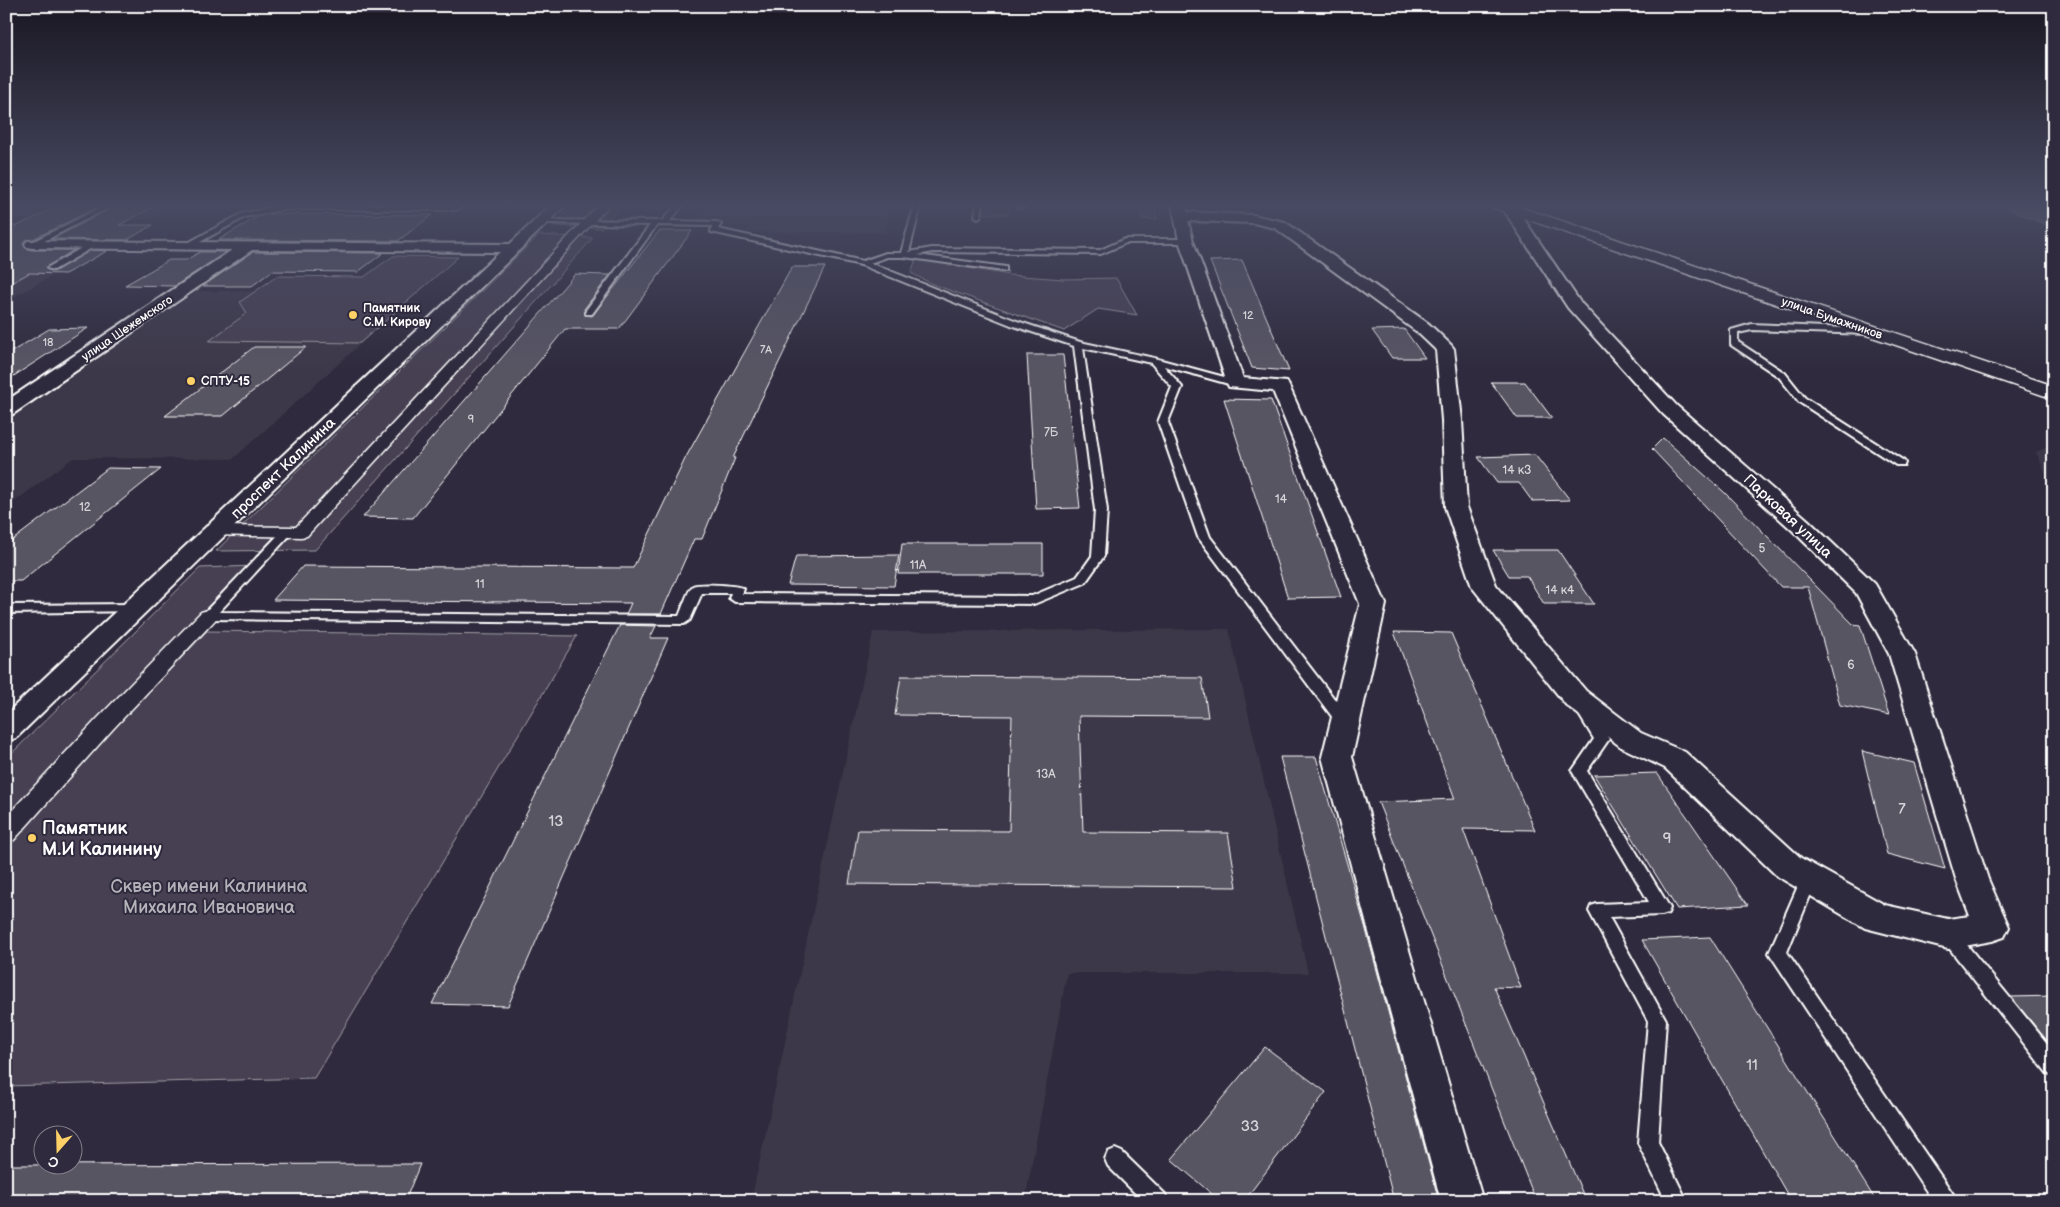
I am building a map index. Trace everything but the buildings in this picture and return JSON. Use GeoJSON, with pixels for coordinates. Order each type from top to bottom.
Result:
{"type":"FeatureCollection","features":[{"type":"Feature","properties":{"kind":"street","name":"улица Шежемского"},"geometry":{"type":"LineString","coordinates":[[6,410],[227,260]]}},
{"type":"Feature","properties":{"kind":"street","name":"проспект Калинина"},"geometry":{"type":"LineString","coordinates":[[6,731],[501,260]]}},
{"type":"Feature","properties":{"kind":"street"},"geometry":{"type":"LineString","coordinates":[[216,531],[301,532],[553,260]]}},
{"type":"Feature","properties":{"kind":"street"},"geometry":{"type":"LineString","coordinates":[[1195,260],[1236,384],[1280,386],[1373,604],[1337,757],[1462,1201]]}},
{"type":"Feature","properties":{"kind":"street"},"geometry":{"type":"LineString","coordinates":[[1332,260],[1423,328],[1445,349],[1452,420],[1456,506],[1484,587],[1576,698],[1631,740],[1675,760],[1789,867],[1877,918],[1948,934]]}},
{"type":"Feature","properties":{"kind":"street","name":"Парковая улица"},"geometry":{"type":"LineString","coordinates":[[1542,260],[1574,305],[1670,410],[1800,525],[1866,590],[1902,654],[1972,879],[1992,927],[1948,934]]}},
{"type":"Feature","properties":{"kind":"street","name":"улица Бумажников"},"geometry":{"type":"LineString","coordinates":[[1663,260],[2054,393]]}},
{"type":"Feature","properties":{"kind":"street"},"geometry":{"type":"LineString","coordinates":[[6,833],[104,725],[208,616]]}},
{"type":"Feature","properties":{"kind":"lane"},"geometry":{"type":"LineString","coordinates":[[51,268],[64,260]]}},
{"type":"Feature","properties":{"kind":"lane"},"geometry":{"type":"LineString","coordinates":[[589,312],[630,260]]}},
{"type":"Feature","properties":{"kind":"lane"},"geometry":{"type":"LineString","coordinates":[[851,260],[863,263],[1014,323],[1078,344],[1236,384]]}},
{"type":"Feature","properties":{"kind":"lane"},"geometry":{"type":"LineString","coordinates":[[863,263],[871,260]]}},
{"type":"Feature","properties":{"kind":"lane"},"geometry":{"type":"LineString","coordinates":[[946,260],[1003,269]]}},
{"type":"Feature","properties":{"kind":"lane"},"geometry":{"type":"LineString","coordinates":[[1871,331],[1752,326],[1734,332],[1734,343],[1782,376],[1802,400],[1900,463]]}},
{"type":"Feature","properties":{"kind":"lane"},"geometry":{"type":"LineString","coordinates":[[208,616],[684,620],[696,589],[738,589],[736,598],[1034,600],[1081,580],[1098,556],[1101,510],[1078,344]]}},
{"type":"Feature","properties":{"kind":"lane"},"geometry":{"type":"LineString","coordinates":[[1154,362],[1177,387],[1163,422],[1204,537],[1345,723]]}},
{"type":"Feature","properties":{"kind":"lane"},"geometry":{"type":"LineString","coordinates":[[208,616],[287,532]]}},
{"type":"Feature","properties":{"kind":"lane"},"geometry":{"type":"LineString","coordinates":[[6,609],[136,608]]}},
{"type":"Feature","properties":{"kind":"lane"},"geometry":{"type":"LineString","coordinates":[[1576,698],[1602,739],[1579,771],[1662,908],[1597,910],[1657,1020],[1648,1143],[1677,1201]]}},
{"type":"Feature","properties":{"kind":"lane"},"geometry":{"type":"LineString","coordinates":[[1810,879],[1778,953],[1946,1201]]}},
{"type":"Feature","properties":{"kind":"lane"},"geometry":{"type":"LineString","coordinates":[[1948,934],[2054,1068]]}},
{"type":"Feature","properties":{"kind":"lane"},"geometry":{"type":"LineString","coordinates":[[1115,1159],[1158,1201]]}},
{"type":"Feature","properties":{"kind":"shaded area"},"geometry":{"type":"Polygon","coordinates":[[[6,260],[81,260],[6,301],[6,260]]]}},
{"type":"Feature","properties":{"kind":"shaded area","name":"СПТУ-15"},"geometry":{"type":"Polygon","coordinates":[[[198,291],[418,292],[233,459],[73,458],[6,508],[6,418],[198,291]]]}},
{"type":"Feature","properties":{"kind":"shaded area"},"geometry":{"type":"Polygon","coordinates":[[[2054,444],[2054,537],[2049,532],[2046,475],[2036,452],[2054,444]]]}},
{"type":"Feature","properties":{"kind":"shaded area"},"geometry":{"type":"Polygon","coordinates":[[[1229,629],[1308,973],[1067,973],[1025,1201],[751,1201],[873,632],[1229,629]]]}},
{"type":"Feature","properties":{"kind":"green space"},"geometry":{"type":"Polygon","coordinates":[[[387,260],[454,260],[360,343],[209,341],[247,313],[240,302],[277,276],[364,277],[387,260]]]}},
{"type":"Feature","properties":{"kind":"green space"},"geometry":{"type":"Polygon","coordinates":[[[513,260],[573,260],[315,550],[216,551],[513,260]]]}},
{"type":"Feature","properties":{"kind":"green space"},"geometry":{"type":"Polygon","coordinates":[[[916,260],[924,260],[1009,275],[1063,279],[1116,278],[1137,315],[1098,309],[1064,331],[932,284],[911,273],[916,260]]]}},
{"type":"Feature","properties":{"kind":"green space"},"geometry":{"type":"Polygon","coordinates":[[[255,566],[6,826],[6,759],[200,568],[255,566]]]}},
{"type":"Feature","properties":{"kind":"green space","name":"Сквер имени Калинина Михаила Ивановича"},"geometry":{"type":"Polygon","coordinates":[[[207,631],[577,636],[314,1078],[6,1086],[6,842],[207,631]]]}},
{"type":"Feature","properties":{"kind":"place","name":"Памятник С.М. Кирову"},"geometry":{"type":"Point","coordinates":[353,315]}},
{"type":"Feature","properties":{"kind":"place","name":"СПТУ-15"},"geometry":{"type":"Point","coordinates":[191,381]}},
{"type":"Feature","properties":{"kind":"place","name":"Памятник М.И Калинину"},"geometry":{"type":"Point","coordinates":[32,838]}}]}
